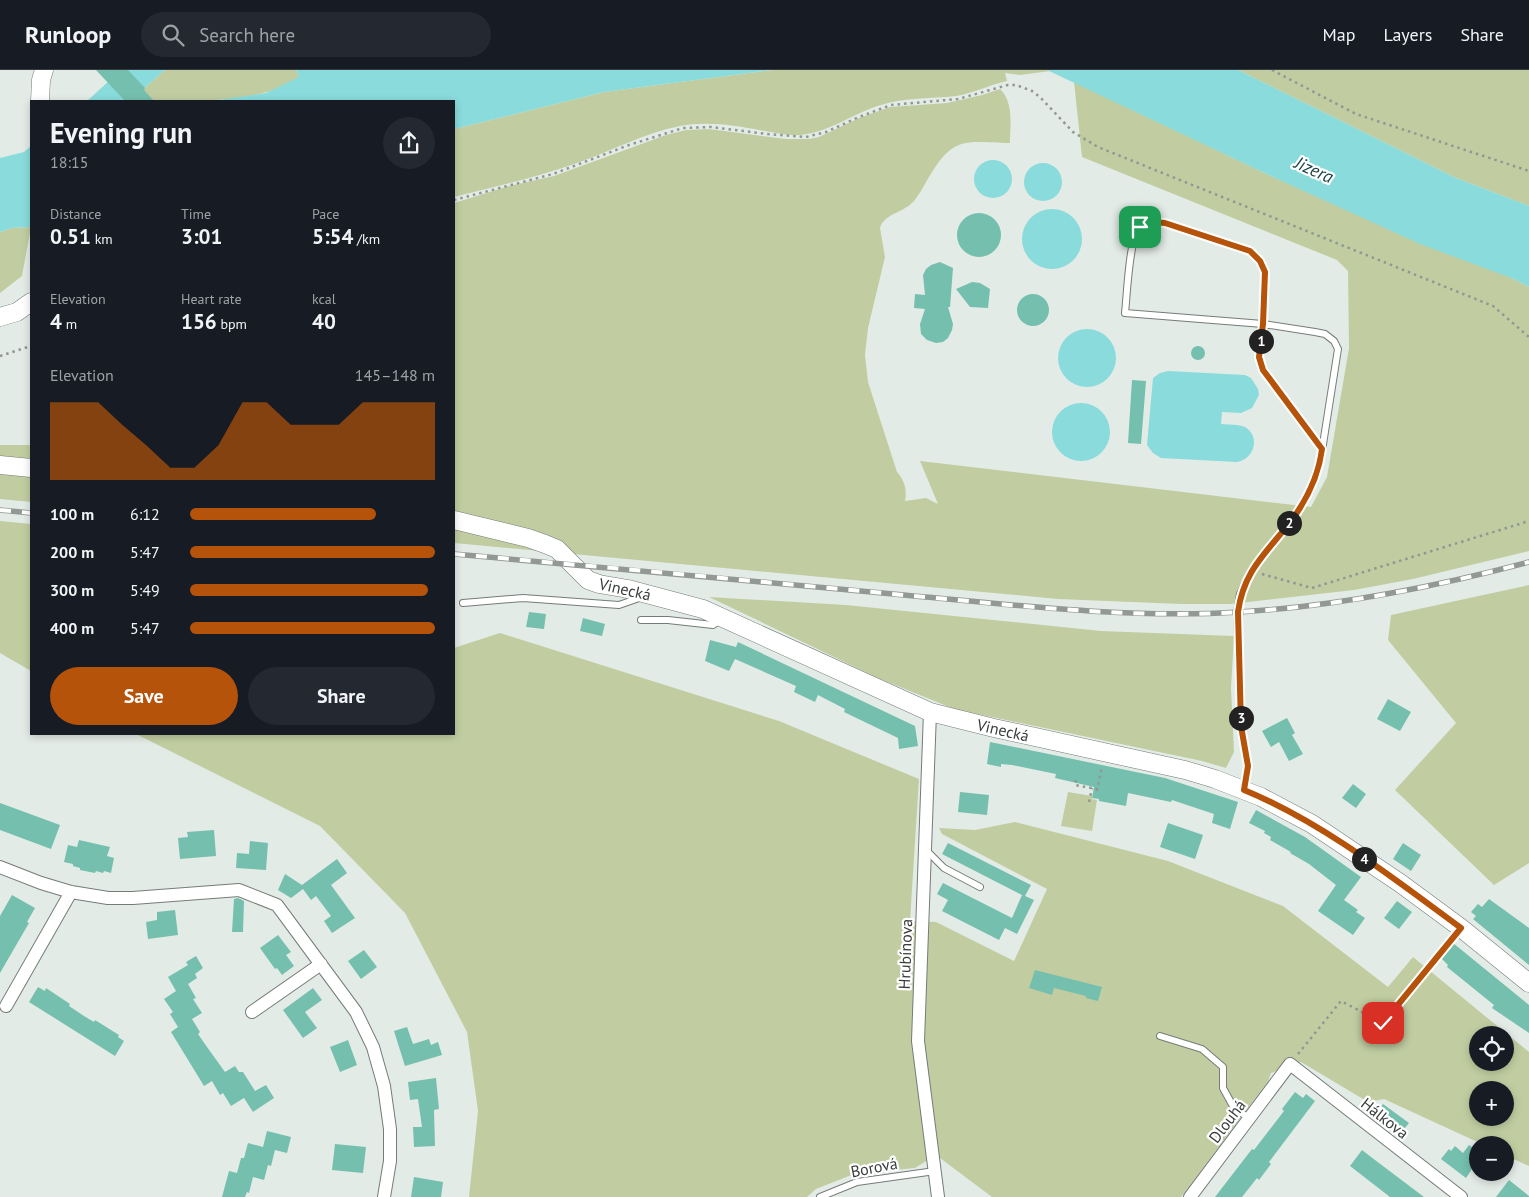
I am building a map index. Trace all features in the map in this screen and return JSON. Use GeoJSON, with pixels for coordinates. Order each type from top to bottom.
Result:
{"type":"FeatureCollection","features":[{"type":"Feature","properties":{"kind":"street"},"geometry":{"type":"LineString","coordinates":[[0,317],[16,312],[30,303]]}},
{"type":"Feature","properties":{"kind":"street"},"geometry":{"type":"LineString","coordinates":[[0,465],[30,468]]}},
{"type":"Feature","properties":{"kind":"street","name":"Vinecká"},"geometry":{"type":"LineString","coordinates":[[455,520],[545,544],[557,550],[588,580],[703,609],[930,712],[1185,770],[1278,804],[1312,824],[1400,883],[1461,928],[1529,983]]}},
{"type":"Feature","properties":{"kind":"street","name":"Hrubínova"},"geometry":{"type":"LineString","coordinates":[[930,712],[918,1041],[938,1197]]}},
{"type":"Feature","properties":{"kind":"street"},"geometry":{"type":"LineString","coordinates":[[0,867],[41,884],[71,892],[108,898],[133,898],[239,890],[277,905],[356,1012],[365,1029],[379,1066],[388,1108],[390,1129],[390,1161],[384,1197]]}},
{"type":"Feature","properties":{"kind":"street"},"geometry":{"type":"LineString","coordinates":[[6,1006],[71,892]]}},
{"type":"Feature","properties":{"kind":"street"},"geometry":{"type":"LineString","coordinates":[[252,1012],[321,964]]}},
{"type":"Feature","properties":{"kind":"street","name":"Dlouhá"},"geometry":{"type":"LineString","coordinates":[[1190,1197],[1290,1064]]}},
{"type":"Feature","properties":{"kind":"street","name":"Hálkova"},"geometry":{"type":"LineString","coordinates":[[1290,1064],[1461,1197]]}},
{"type":"Feature","properties":{"kind":"lane"},"geometry":{"type":"LineString","coordinates":[[1244,790],[1248,766],[1241,726],[1238,612],[1240,594],[1251,571],[1295,516],[1310,491],[1322,449],[1338,349],[1334,341],[1325,334],[1314,332],[1263,324],[1125,313],[1134,238],[1140,227],[1152,222],[1165,223],[1250,251],[1260,261],[1265,272],[1263,324],[1259,357],[1263,370],[1322,449]]}},
{"type":"Feature","properties":{"kind":"lane"},"geometry":{"type":"LineString","coordinates":[[463,603],[523,598],[619,605],[650,595]]}},
{"type":"Feature","properties":{"kind":"lane"},"geometry":{"type":"LineString","coordinates":[[641,620],[713,624],[725,618]]}},
{"type":"Feature","properties":{"kind":"lane"},"geometry":{"type":"LineString","coordinates":[[925,849],[944,868],[980,886]]}},
{"type":"Feature","properties":{"kind":"lane"},"geometry":{"type":"LineString","coordinates":[[1160,1036],[1202,1049],[1223,1067],[1223,1088],[1234,1108],[1250,1118]]}},
{"type":"Feature","properties":{"kind":"lane","name":"Borová"},"geometry":{"type":"LineString","coordinates":[[820,1197],[857,1182],[935,1171]]}},
{"type":"Feature","properties":{"kind":"path"},"geometry":{"type":"LineString","coordinates":[[1272,70],[1356,114],[1529,171]]}},
{"type":"Feature","properties":{"kind":"path"},"geometry":{"type":"LineString","coordinates":[[455,200],[553,174],[683,128],[711,127],[806,137],[826,132],[891,105],[958,99],[994,88],[1016,85],[1040,97],[1073,132],[1098,147],[1493,306],[1529,338]]}},
{"type":"Feature","properties":{"kind":"path"},"geometry":{"type":"LineString","coordinates":[[0,356],[30,346]]}},
{"type":"Feature","properties":{"kind":"path"},"geometry":{"type":"LineString","coordinates":[[1251,571],[1312,588],[1529,521]]}},
{"type":"Feature","properties":{"kind":"path"},"geometry":{"type":"LineString","coordinates":[[1076,780],[1075,785],[1097,790],[1104,752]]}},
{"type":"Feature","properties":{"kind":"path"},"geometry":{"type":"LineString","coordinates":[[1089,802],[1092,788]]}},
{"type":"Feature","properties":{"kind":"path"},"geometry":{"type":"LineString","coordinates":[[1290,1064],[1341,1001],[1383,1023],[1461,928]]}},
{"type":"Feature","properties":{"kind":"green space"},"geometry":{"type":"Polygon","coordinates":[[[165,70],[296,70],[299,77],[283,86],[263,93],[241,97],[218,100],[131,100],[165,70]]]}},
{"type":"Feature","properties":{"kind":"green space"},"geometry":{"type":"Polygon","coordinates":[[[772,70],[1050,71],[1020,75],[1005,73],[1007,81],[956,96],[890,102],[871,108],[822,130],[800,135],[720,124],[680,126],[641,138],[562,168],[455,197],[455,129],[604,92],[772,70]]]}},
{"type":"Feature","properties":{"kind":"green space"},"geometry":{"type":"Polygon","coordinates":[[[1238,70],[1529,70],[1529,206],[1456,178],[1238,70]]]}},
{"type":"Feature","properties":{"kind":"green space"},"geometry":{"type":"Polygon","coordinates":[[[1074,82],[1273,177],[1529,287],[1529,551],[1413,579],[1354,590],[1231,604],[1181,604],[1058,599],[455,543],[455,203],[509,186],[554,176],[666,135],[686,130],[709,129],[786,139],[809,139],[819,137],[859,118],[890,107],[947,103],[1000,89],[1009,107],[1011,122],[1010,143],[971,142],[954,148],[938,163],[912,203],[885,220],[880,228],[885,257],[868,328],[865,355],[868,382],[897,472],[905,486],[905,501],[926,498],[938,504],[920,461],[1311,507],[1327,477],[1349,348],[1348,271],[1337,260],[1082,157],[1074,82]]]}},
{"type":"Feature","properties":{"kind":"green space"},"geometry":{"type":"Polygon","coordinates":[[[30,227],[22,276],[0,293],[0,232],[12,228],[30,227]]]}},
{"type":"Feature","properties":{"kind":"green space"},"geometry":{"type":"Polygon","coordinates":[[[0,445],[30,445],[30,502],[0,499],[0,445]]]}},
{"type":"Feature","properties":{"kind":"green space"},"geometry":{"type":"Polygon","coordinates":[[[0,521],[30,524],[30,670],[0,653],[0,521]]]}},
{"type":"Feature","properties":{"kind":"green space"},"geometry":{"type":"Polygon","coordinates":[[[1529,585],[1529,863],[1494,885],[1395,790],[1456,723],[1388,640],[1391,615],[1529,585]]]}},
{"type":"Feature","properties":{"kind":"green space"},"geometry":{"type":"Polygon","coordinates":[[[709,597],[846,605],[1101,631],[1234,636],[1231,688],[1234,752],[1226,768],[1202,761],[954,709],[878,678],[709,597]]]}},
{"type":"Feature","properties":{"kind":"green space"},"geometry":{"type":"Polygon","coordinates":[[[500,633],[779,721],[919,779],[910,921],[936,922],[1014,961],[1047,889],[942,834],[939,828],[975,830],[1015,822],[1168,861],[1283,906],[1388,987],[1413,957],[1497,1026],[1469,1026],[1469,1071],[1514,1071],[1514,1040],[1529,1052],[1529,1166],[1514,1159],[1514,1136],[1469,1136],[1469,1138],[1384,1099],[1368,1102],[1301,1062],[1271,1073],[1268,1081],[1181,1197],[992,1197],[936,1155],[915,1168],[854,1174],[816,1189],[807,1197],[469,1197],[478,1111],[467,1032],[405,913],[320,826],[138,735],[455,735],[455,648],[500,633]]]}},
{"type":"Feature","properties":{"kind":"green space"},"geometry":{"type":"Polygon","coordinates":[[[1068,792],[1092,796],[1092,799],[1097,800],[1092,831],[1061,826],[1068,792]]]}},
{"type":"Feature","properties":{"kind":"water"},"geometry":{"type":"Polygon","coordinates":[[[121,70],[165,70],[131,100],[88,100],[121,70]]]}},
{"type":"Feature","properties":{"kind":"water"},"geometry":{"type":"Polygon","coordinates":[[[296,70],[772,70],[604,92],[455,129],[455,100],[220,100],[266,93],[299,77],[296,70]]]}},
{"type":"Feature","properties":{"kind":"water","name":"Jizera"},"geometry":{"type":"Polygon","coordinates":[[[1047,70],[1238,70],[1456,178],[1529,206],[1529,287],[1514,279],[1420,244],[1047,70]]]}},
{"type":"Feature","properties":{"kind":"water"},"geometry":{"type":"Polygon","coordinates":[[[30,147],[30,227],[12,228],[0,232],[0,158],[24,152],[30,147]]]}},
{"type":"Feature","properties":{"kind":"water"},"geometry":{"type":"Polygon","coordinates":[[[993,160],[1006,166],[1012,179],[1006,192],[993,198],[980,192],[974,179],[980,166],[993,160]]]}},
{"type":"Feature","properties":{"kind":"water"},"geometry":{"type":"Polygon","coordinates":[[[1043,163],[1056,169],[1062,182],[1056,195],[1043,201],[1030,195],[1024,182],[1030,169],[1043,163]]]}},
{"type":"Feature","properties":{"kind":"water"},"geometry":{"type":"Polygon","coordinates":[[[1052,209],[1068,214],[1073,218],[1077,223],[1082,239],[1077,255],[1073,260],[1068,264],[1052,269],[1036,264],[1031,260],[1027,255],[1022,239],[1027,223],[1031,218],[1036,214],[1052,209]]]}},
{"type":"Feature","properties":{"kind":"water"},"geometry":{"type":"Polygon","coordinates":[[[1087,329],[1103,334],[1111,342],[1116,358],[1111,374],[1103,382],[1087,387],[1071,382],[1063,374],[1058,358],[1063,342],[1071,334],[1087,329]]]}},
{"type":"Feature","properties":{"kind":"water"},"geometry":{"type":"Polygon","coordinates":[[[1168,371],[1245,375],[1251,378],[1258,389],[1259,395],[1252,408],[1241,413],[1222,412],[1221,424],[1242,426],[1250,431],[1254,442],[1248,457],[1237,462],[1161,458],[1153,453],[1147,445],[1153,378],[1160,373],[1168,371]]]}},
{"type":"Feature","properties":{"kind":"water"},"geometry":{"type":"Polygon","coordinates":[[[1081,403],[1097,408],[1105,416],[1110,432],[1105,448],[1097,456],[1081,461],[1065,456],[1057,448],[1052,432],[1057,416],[1065,408],[1081,403]]]}},
{"type":"Feature","properties":{"kind":"building"},"geometry":{"type":"Polygon","coordinates":[[[96,70],[128,70],[153,100],[124,100],[96,70]]]}},
{"type":"Feature","properties":{"kind":"building"},"geometry":{"type":"Polygon","coordinates":[[[979,213],[991,217],[997,223],[1001,235],[997,247],[991,253],[979,257],[967,253],[961,247],[957,235],[961,223],[967,217],[979,213]]]}},
{"type":"Feature","properties":{"kind":"building"},"geometry":{"type":"Polygon","coordinates":[[[940,262],[953,268],[950,307],[948,307],[953,324],[948,338],[943,342],[936,343],[927,340],[921,334],[920,324],[925,309],[914,308],[915,294],[925,295],[923,275],[926,269],[940,262]]]}},
{"type":"Feature","properties":{"kind":"building"},"geometry":{"type":"Polygon","coordinates":[[[972,282],[980,283],[990,289],[988,308],[970,307],[956,289],[972,282]]]}},
{"type":"Feature","properties":{"kind":"building"},"geometry":{"type":"Polygon","coordinates":[[[1033,294],[1039,295],[1044,299],[1048,304],[1048,316],[1044,321],[1039,325],[1033,326],[1027,325],[1022,321],[1018,316],[1017,310],[1018,304],[1022,299],[1027,295],[1033,294]]]}},
{"type":"Feature","properties":{"kind":"building"},"geometry":{"type":"Polygon","coordinates":[[[1195,346],[1201,346],[1205,353],[1201,360],[1195,360],[1191,356],[1191,350],[1195,346]]]}},
{"type":"Feature","properties":{"kind":"building"},"geometry":{"type":"Polygon","coordinates":[[[1132,380],[1146,381],[1141,444],[1128,443],[1132,380]]]}},
{"type":"Feature","properties":{"kind":"building"},"geometry":{"type":"Polygon","coordinates":[[[529,612],[546,614],[544,629],[526,627],[529,612]]]}},
{"type":"Feature","properties":{"kind":"building"},"geometry":{"type":"Polygon","coordinates":[[[583,618],[605,624],[602,636],[580,631],[583,618]]]}},
{"type":"Feature","properties":{"kind":"building"},"geometry":{"type":"Polygon","coordinates":[[[710,640],[736,647],[738,642],[915,726],[918,746],[899,749],[898,738],[844,712],[845,709],[818,695],[815,702],[794,692],[796,686],[735,659],[729,671],[705,661],[710,640]]]}},
{"type":"Feature","properties":{"kind":"building"},"geometry":{"type":"Polygon","coordinates":[[[1388,699],[1411,712],[1400,731],[1377,719],[1388,699]]]}},
{"type":"Feature","properties":{"kind":"building"},"geometry":{"type":"Polygon","coordinates":[[[1287,718],[1295,733],[1292,735],[1303,754],[1289,761],[1279,742],[1271,747],[1262,731],[1287,718]]]}},
{"type":"Feature","properties":{"kind":"building"},"geometry":{"type":"Polygon","coordinates":[[[990,742],[1165,778],[1238,802],[1230,829],[1212,823],[1214,814],[1172,800],[1171,802],[1128,793],[1126,806],[1099,801],[1099,799],[1092,798],[1094,787],[1055,778],[1056,774],[1012,765],[1001,764],[1001,767],[987,764],[990,742]]]}},
{"type":"Feature","properties":{"kind":"building"},"geometry":{"type":"Polygon","coordinates":[[[1353,784],[1366,794],[1356,808],[1342,798],[1353,784]]]}},
{"type":"Feature","properties":{"kind":"building"},"geometry":{"type":"Polygon","coordinates":[[[960,792],[989,795],[987,815],[958,812],[960,792]]]}},
{"type":"Feature","properties":{"kind":"building"},"geometry":{"type":"Polygon","coordinates":[[[0,803],[60,825],[51,849],[0,830],[0,803]]]}},
{"type":"Feature","properties":{"kind":"building"},"geometry":{"type":"Polygon","coordinates":[[[1256,810],[1305,837],[1361,877],[1344,900],[1358,910],[1356,912],[1365,918],[1353,935],[1318,911],[1336,885],[1309,864],[1270,840],[1271,837],[1264,833],[1265,831],[1249,823],[1256,810]]]}},
{"type":"Feature","properties":{"kind":"building"},"geometry":{"type":"Polygon","coordinates":[[[1168,823],[1203,835],[1195,859],[1160,847],[1168,823]]]}},
{"type":"Feature","properties":{"kind":"building"},"geometry":{"type":"Polygon","coordinates":[[[214,830],[216,856],[180,859],[178,838],[188,837],[187,832],[214,830]]]}},
{"type":"Feature","properties":{"kind":"building"},"geometry":{"type":"Polygon","coordinates":[[[79,840],[110,847],[107,856],[114,858],[111,873],[96,871],[95,873],[80,870],[80,868],[73,866],[73,864],[64,862],[68,845],[77,847],[79,840]]]}},
{"type":"Feature","properties":{"kind":"building"},"geometry":{"type":"Polygon","coordinates":[[[250,841],[268,843],[266,870],[236,868],[237,853],[249,854],[250,841]]]}},
{"type":"Feature","properties":{"kind":"building"},"geometry":{"type":"Polygon","coordinates":[[[948,843],[1031,885],[1025,896],[1034,900],[1017,934],[1005,928],[999,940],[942,911],[948,900],[937,894],[943,883],[1012,918],[1022,895],[942,854],[948,843]]]}},
{"type":"Feature","properties":{"kind":"building"},"geometry":{"type":"Polygon","coordinates":[[[1403,843],[1421,855],[1411,871],[1393,859],[1403,843]]]}},
{"type":"Feature","properties":{"kind":"building"},"geometry":{"type":"Polygon","coordinates":[[[337,859],[347,873],[331,885],[355,918],[332,933],[324,921],[331,916],[316,896],[311,900],[303,889],[291,898],[278,890],[285,874],[302,885],[337,859]]]}},
{"type":"Feature","properties":{"kind":"building"},"geometry":{"type":"Polygon","coordinates":[[[12,895],[35,908],[27,922],[29,923],[0,973],[0,916],[12,895]]]}},
{"type":"Feature","properties":{"kind":"building"},"geometry":{"type":"Polygon","coordinates":[[[238,898],[244,901],[243,932],[232,932],[234,899],[238,898]]]}},
{"type":"Feature","properties":{"kind":"building"},"geometry":{"type":"Polygon","coordinates":[[[1489,899],[1529,928],[1529,965],[1473,919],[1476,916],[1471,912],[1478,904],[1482,907],[1489,899]]]}},
{"type":"Feature","properties":{"kind":"building"},"geometry":{"type":"Polygon","coordinates":[[[1397,901],[1412,912],[1399,929],[1384,918],[1397,901]]]}},
{"type":"Feature","properties":{"kind":"building"},"geometry":{"type":"Polygon","coordinates":[[[175,910],[178,935],[148,939],[146,922],[157,920],[157,912],[175,910]]]}},
{"type":"Feature","properties":{"kind":"building"},"geometry":{"type":"Polygon","coordinates":[[[278,935],[291,952],[286,955],[294,966],[282,975],[277,968],[275,969],[260,948],[278,935]]]}},
{"type":"Feature","properties":{"kind":"building"},"geometry":{"type":"Polygon","coordinates":[[[1453,943],[1529,1005],[1529,1033],[1492,1008],[1494,1005],[1447,967],[1448,965],[1441,958],[1453,943]]]}},
{"type":"Feature","properties":{"kind":"building"},"geometry":{"type":"Polygon","coordinates":[[[364,950],[377,967],[361,979],[348,961],[364,950]]]}},
{"type":"Feature","properties":{"kind":"building"},"geometry":{"type":"Polygon","coordinates":[[[196,956],[203,968],[195,974],[197,978],[188,984],[196,998],[193,999],[202,1013],[192,1019],[200,1032],[198,1034],[225,1072],[235,1066],[239,1072],[243,1072],[255,1091],[266,1085],[274,1098],[253,1112],[244,1098],[231,1106],[223,1093],[220,1095],[212,1081],[204,1086],[171,1032],[178,1027],[170,1014],[173,1012],[164,999],[176,991],[168,977],[188,965],[186,962],[196,956]]]}},
{"type":"Feature","properties":{"kind":"building"},"geometry":{"type":"Polygon","coordinates":[[[1035,970],[1102,987],[1098,1001],[1054,988],[1052,995],[1029,988],[1035,970]]]}},
{"type":"Feature","properties":{"kind":"building"},"geometry":{"type":"Polygon","coordinates":[[[38,987],[45,991],[46,988],[84,1016],[94,1022],[95,1020],[119,1035],[118,1037],[124,1041],[115,1056],[29,1002],[38,987]]]}},
{"type":"Feature","properties":{"kind":"building"},"geometry":{"type":"Polygon","coordinates":[[[313,988],[322,1000],[305,1012],[317,1028],[303,1038],[283,1010],[313,988]]]}},
{"type":"Feature","properties":{"kind":"building"},"geometry":{"type":"Polygon","coordinates":[[[407,1027],[413,1044],[429,1039],[431,1045],[438,1042],[442,1055],[405,1066],[394,1031],[407,1027]]]}},
{"type":"Feature","properties":{"kind":"building"},"geometry":{"type":"Polygon","coordinates":[[[348,1040],[357,1065],[340,1072],[330,1047],[348,1040]]]}},
{"type":"Feature","properties":{"kind":"building"},"geometry":{"type":"Polygon","coordinates":[[[436,1078],[439,1109],[434,1110],[435,1146],[414,1147],[413,1127],[422,1127],[418,1099],[410,1100],[408,1082],[436,1078]]]}},
{"type":"Feature","properties":{"kind":"building"},"geometry":{"type":"Polygon","coordinates":[[[1295,1092],[1303,1098],[1306,1094],[1315,1101],[1269,1162],[1271,1164],[1259,1180],[1257,1178],[1242,1197],[1215,1197],[1284,1111],[1282,1109],[1295,1092]]]}},
{"type":"Feature","properties":{"kind":"building"},"geometry":{"type":"Polygon","coordinates":[[[1383,1104],[1409,1123],[1401,1133],[1376,1114],[1383,1104]]]}},
{"type":"Feature","properties":{"kind":"building"},"geometry":{"type":"Polygon","coordinates":[[[267,1131],[291,1137],[287,1153],[275,1150],[271,1166],[268,1165],[264,1180],[253,1177],[249,1193],[247,1192],[245,1197],[222,1197],[229,1171],[237,1173],[248,1143],[263,1147],[267,1131]]]}},
{"type":"Feature","properties":{"kind":"building"},"geometry":{"type":"Polygon","coordinates":[[[335,1144],[366,1147],[363,1173],[332,1170],[335,1144]]]}},
{"type":"Feature","properties":{"kind":"building"},"geometry":{"type":"Polygon","coordinates":[[[1469,1145],[1469,1174],[1466,1178],[1441,1159],[1449,1149],[1451,1151],[1455,1146],[1463,1153],[1469,1145]]]}},
{"type":"Feature","properties":{"kind":"building"},"geometry":{"type":"Polygon","coordinates":[[[1362,1150],[1424,1197],[1390,1197],[1350,1166],[1362,1150]]]}},
{"type":"Feature","properties":{"kind":"building"},"geometry":{"type":"Polygon","coordinates":[[[414,1177],[443,1182],[441,1197],[411,1197],[414,1177]]]}},
{"type":"Feature","properties":{"kind":"building"},"geometry":{"type":"Polygon","coordinates":[[[1508,1181],[1529,1196],[1529,1197],[1496,1197],[1508,1181]]]}},
{"type":"Feature","properties":{"kind":"railway"},"geometry":{"type":"LineString","coordinates":[[0,510],[30,513]]}},
{"type":"Feature","properties":{"kind":"railway"},"geometry":{"type":"LineString","coordinates":[[455,554],[1030,607],[1156,614],[1240,612],[1350,600],[1458,580],[1529,562]]}},
{"type":"Feature","properties":{"kind":"route"},"geometry":{"type":"LineString","coordinates":[[1140,227],[1152,222],[1165,223],[1250,251],[1260,261],[1265,272],[1263,324],[1259,357],[1263,370],[1322,449],[1310,491],[1295,516],[1251,571],[1240,594],[1238,612],[1241,726],[1248,766],[1244,790],[1278,804],[1312,824],[1400,883],[1461,928],[1383,1023]]}}]}
